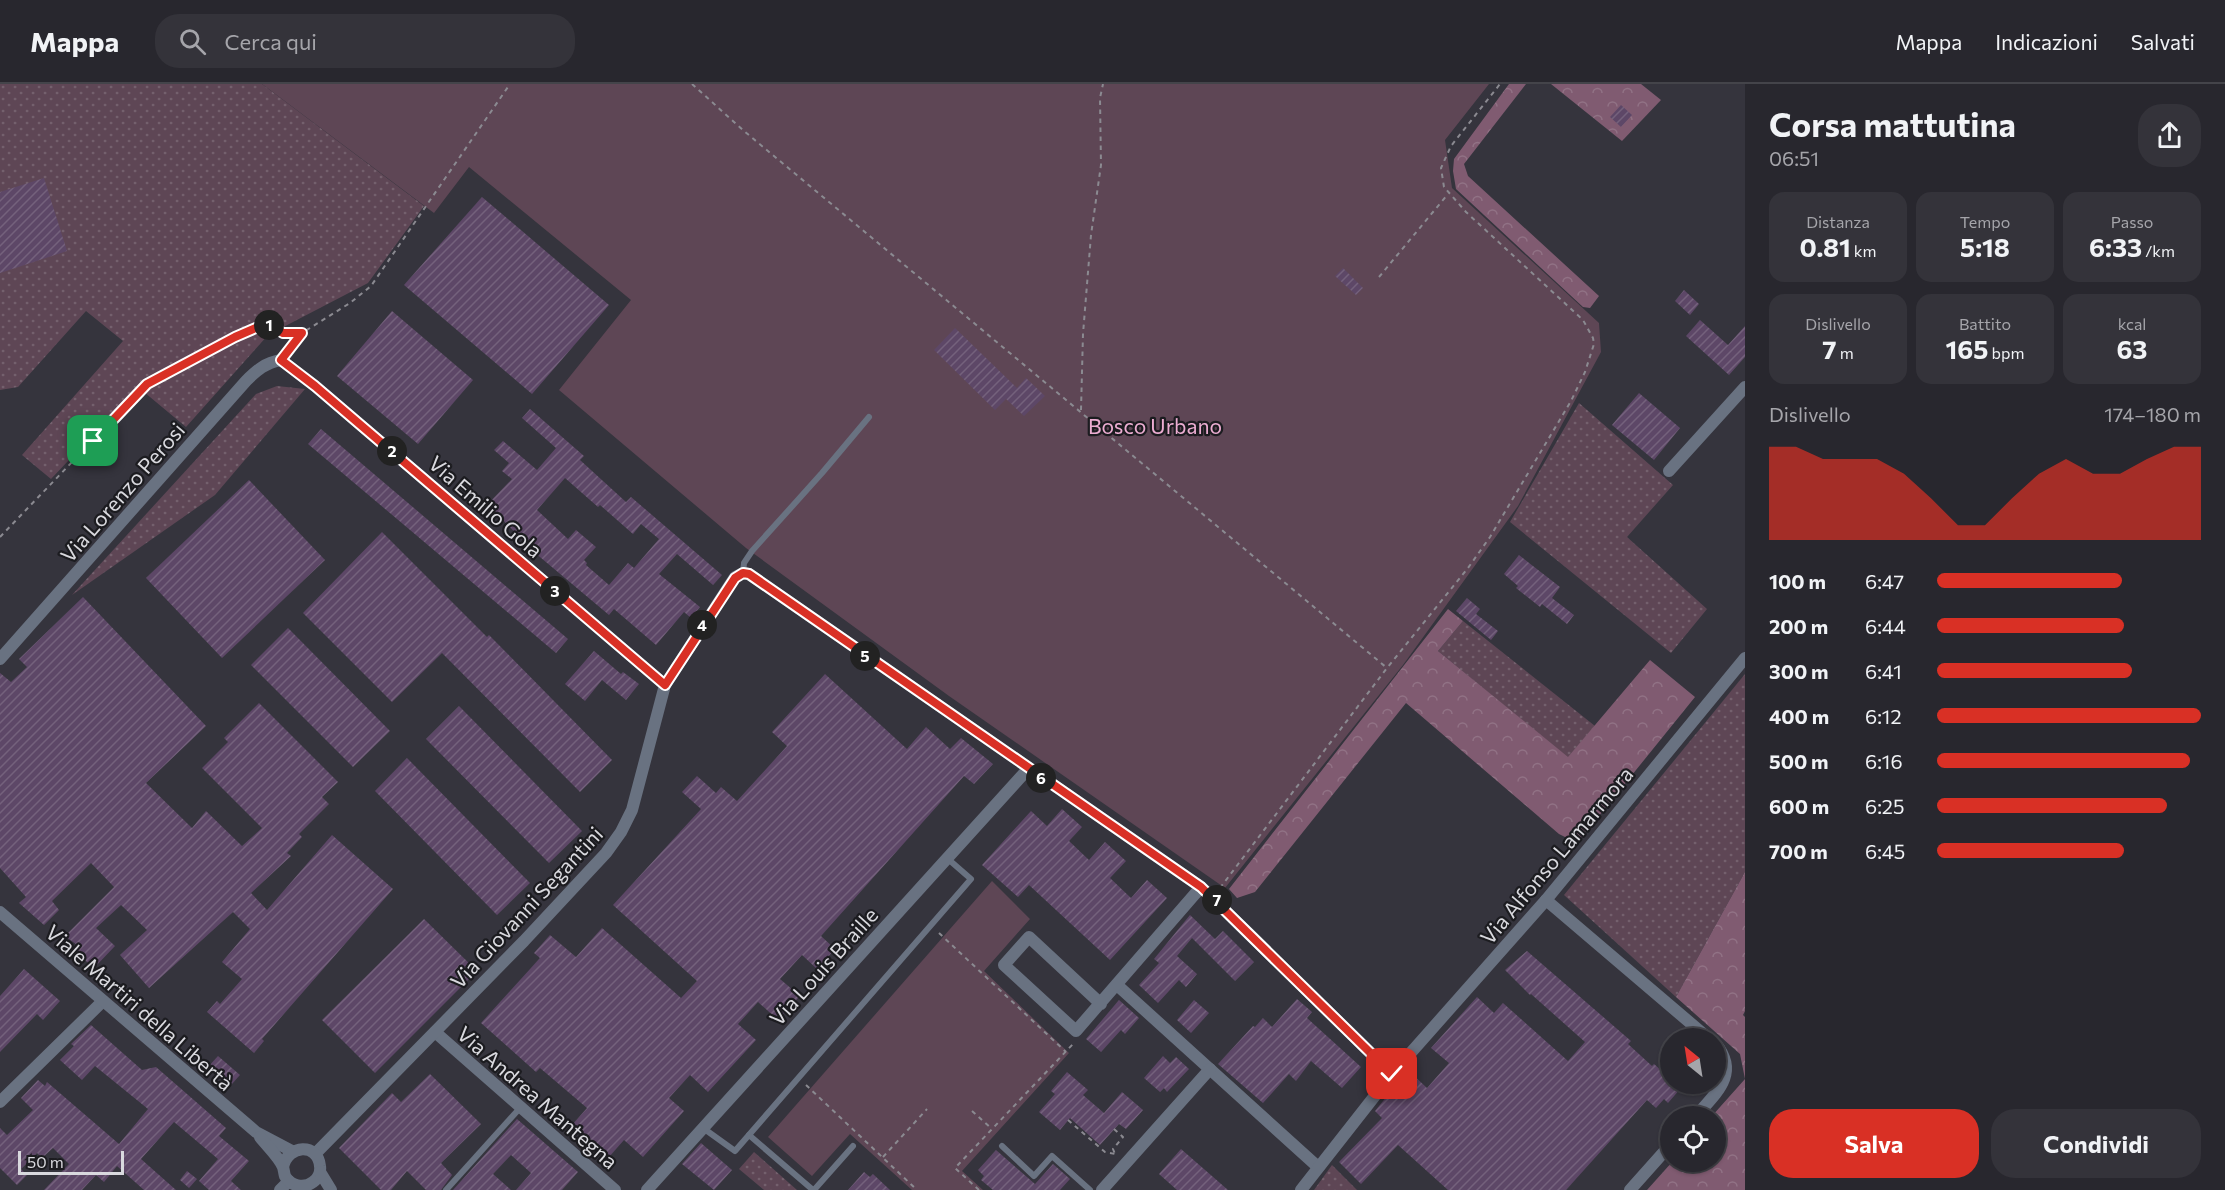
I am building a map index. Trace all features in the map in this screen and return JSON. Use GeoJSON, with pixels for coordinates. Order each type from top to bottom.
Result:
{"type":"FeatureCollection","features":[{"type":"Feature","properties":{"kind":"street","name":"Via Lorenzo Perosi"},"geometry":{"type":"LineString","coordinates":[[0,660],[246,381],[259,368],[270,362],[281,360]]}},
{"type":"Feature","properties":{"kind":"street","name":"Via Emilio Gola"},"geometry":{"type":"LineString","coordinates":[[281,360],[315,386],[665,685]]}},
{"type":"Feature","properties":{"kind":"street"},"geometry":{"type":"LineString","coordinates":[[1669,471],[1745,387]]}},
{"type":"Feature","properties":{"kind":"street","name":"Via Giovanni Segantini"},"geometry":{"type":"LineString","coordinates":[[315,1154],[524,941],[606,853],[621,832],[632,810],[665,685],[735,578],[743,573]]}},
{"type":"Feature","properties":{"kind":"street"},"geometry":{"type":"LineString","coordinates":[[743,573],[749,574],[1214,897],[1392,1074]]}},
{"type":"Feature","properties":{"kind":"street","name":"Via Alfonso Lamarmora"},"geometry":{"type":"LineString","coordinates":[[1301,1190],[1392,1074],[1546,900],[1745,658]]}},
{"type":"Feature","properties":{"kind":"street","name":"Via Louis Braille"},"geometry":{"type":"LineString","coordinates":[[646,1190],[1028,769]]}},
{"type":"Feature","properties":{"kind":"street"},"geometry":{"type":"LineString","coordinates":[[1101,1004],[1029,938],[1004,965],[1076,1031],[1101,1004],[1201,887]]}},
{"type":"Feature","properties":{"kind":"street"},"geometry":{"type":"LineString","coordinates":[[1546,900],[1696,1028]]}},
{"type":"Feature","properties":{"kind":"street","name":"Viale Martiri della Libertà"},"geometry":{"type":"LineString","coordinates":[[0,912],[256,1132],[283,1167],[285,1177],[295,1187],[313,1182],[320,1172]]}},
{"type":"Feature","properties":{"kind":"street"},"geometry":{"type":"LineString","coordinates":[[1117,985],[1318,1167]]}},
{"type":"Feature","properties":{"kind":"street"},"geometry":{"type":"LineString","coordinates":[[0,1102],[103,1001]]}},
{"type":"Feature","properties":{"kind":"street","name":"Via Andrea Mantegna"},"geometry":{"type":"LineString","coordinates":[[435,1032],[615,1190]]}},
{"type":"Feature","properties":{"kind":"street"},"geometry":{"type":"LineString","coordinates":[[1102,1190],[1210,1069]]}},
{"type":"Feature","properties":{"kind":"street"},"geometry":{"type":"LineString","coordinates":[[1704,1106],[1714,1094]]}},
{"type":"Feature","properties":{"kind":"street","name":"Viale Martiri della Libertà"},"geometry":{"type":"LineString","coordinates":[[256,1132],[292,1151],[303,1149],[315,1154]]}},
{"type":"Feature","properties":{"kind":"street"},"geometry":{"type":"LineString","coordinates":[[283,1167],[284,1161],[292,1151]]}},
{"type":"Feature","properties":{"kind":"street"},"geometry":{"type":"LineString","coordinates":[[315,1154],[320,1165],[320,1172],[331,1190]]}},
{"type":"Feature","properties":{"kind":"street"},"geometry":{"type":"LineString","coordinates":[[1630,1190],[1660,1156]]}},
{"type":"Feature","properties":{"kind":"lane","name":"Via Giovanni Segantini"},"geometry":{"type":"LineString","coordinates":[[743,573],[744,563],[752,551],[869,417]]}},
{"type":"Feature","properties":{"kind":"lane"},"geometry":{"type":"LineString","coordinates":[[702,1128],[735,1151],[971,879],[947,858]]}},
{"type":"Feature","properties":{"kind":"lane"},"geometry":{"type":"LineString","coordinates":[[446,1190],[520,1108]]}},
{"type":"Feature","properties":{"kind":"lane"},"geometry":{"type":"LineString","coordinates":[[749,1135],[813,1190],[854,1146]]}},
{"type":"Feature","properties":{"kind":"lane"},"geometry":{"type":"LineString","coordinates":[[1002,1146],[1034,1176],[1052,1156],[1090,1190]]}},
{"type":"Feature","properties":{"kind":"path"},"geometry":{"type":"LineString","coordinates":[[281,360],[302,333],[350,303],[370,286],[510,84]]}},
{"type":"Feature","properties":{"kind":"path"},"geometry":{"type":"LineString","coordinates":[[692,84],[744,131],[1081,410],[1387,668]]}},
{"type":"Feature","properties":{"kind":"path"},"geometry":{"type":"LineString","coordinates":[[1081,410],[1083,323],[1091,235],[1101,165],[1100,98],[1103,84]]}},
{"type":"Feature","properties":{"kind":"path"},"geometry":{"type":"LineString","coordinates":[[1214,897],[1387,668],[1468,568],[1490,537],[1571,401],[1585,372],[1594,344],[1588,327],[1578,314],[1448,194],[1444,186],[1441,168],[1451,146],[1500,84]]}},
{"type":"Feature","properties":{"kind":"path"},"geometry":{"type":"LineString","coordinates":[[1379,277],[1448,194]]}},
{"type":"Feature","properties":{"kind":"path"},"geometry":{"type":"LineString","coordinates":[[0,537],[147,384],[258,327],[270,325],[283,333],[302,333]]}},
{"type":"Feature","properties":{"kind":"path"},"geometry":{"type":"LineString","coordinates":[[930,926],[1066,1052]]}},
{"type":"Feature","properties":{"kind":"path"},"geometry":{"type":"LineString","coordinates":[[979,1190],[955,1168],[1074,1044]]}},
{"type":"Feature","properties":{"kind":"path"},"geometry":{"type":"LineString","coordinates":[[799,1078],[917,1190]]}},
{"type":"Feature","properties":{"kind":"path"},"geometry":{"type":"LineString","coordinates":[[883,1157],[927,1109]]}},
{"type":"Feature","properties":{"kind":"path"},"geometry":{"type":"LineString","coordinates":[[972,1111],[992,1129]]}},
{"type":"Feature","properties":{"kind":"path"},"geometry":{"type":"LineString","coordinates":[[1068,1120],[1105,1152],[1116,1155],[1113,1149],[1123,1137],[1114,1129]]}},
{"type":"Feature","properties":{"kind":"green space"},"geometry":{"type":"Polygon","coordinates":[[[0,84],[262,84],[424,206],[368,283],[268,335],[186,427],[138,387],[51,479],[22,455],[123,341],[86,311],[18,387],[0,390],[0,84]]]}},
{"type":"Feature","properties":{"kind":"green space","name":"Bosco Urbano"},"geometry":{"type":"Polygon","coordinates":[[[262,84],[1489,84],[1445,140],[1452,188],[1599,323],[1601,352],[1518,506],[1403,665],[1225,888],[949,696],[746,548],[559,390],[631,300],[469,167],[434,213],[262,84]]]}},
{"type":"Feature","properties":{"kind":"green space"},"geometry":{"type":"Polygon","coordinates":[[[1509,84],[1526,84],[1464,164],[1468,176],[1599,296],[1590,308],[1583,307],[1456,189],[1454,159],[1509,84]]]}},
{"type":"Feature","properties":{"kind":"green space"},"geometry":{"type":"Polygon","coordinates":[[[1551,84],[1641,84],[1661,100],[1622,141],[1551,84]]]}},
{"type":"Feature","properties":{"kind":"green space"},"geometry":{"type":"Polygon","coordinates":[[[277,386],[305,389],[215,495],[72,595],[256,394],[277,386]]]}},
{"type":"Feature","properties":{"kind":"green space"},"geometry":{"type":"Polygon","coordinates":[[[1579,403],[1673,485],[1627,537],[1707,609],[1671,653],[1510,522],[1579,403]]]}},
{"type":"Feature","properties":{"kind":"green space"},"geometry":{"type":"Polygon","coordinates":[[[1448,609],[1463,621],[1438,651],[1568,757],[1650,660],[1695,697],[1577,843],[1559,834],[1406,703],[1255,892],[1237,898],[1229,889],[1448,609]]]}},
{"type":"Feature","properties":{"kind":"green space"},"geometry":{"type":"Polygon","coordinates":[[[1463,621],[1595,726],[1568,758],[1438,651],[1463,621]]]}},
{"type":"Feature","properties":{"kind":"green space"},"geometry":{"type":"Polygon","coordinates":[[[1745,674],[1745,872],[1676,997],[1564,895],[1745,674]]]}},
{"type":"Feature","properties":{"kind":"green space"},"geometry":{"type":"Polygon","coordinates":[[[1745,872],[1745,1011],[1743,1015],[1745,1017],[1745,1079],[1740,1054],[1726,1042],[1726,1028],[1711,1028],[1676,997],[1745,872]]]}},
{"type":"Feature","properties":{"kind":"green space"},"geometry":{"type":"Polygon","coordinates":[[[992,881],[1030,919],[984,971],[1069,1053],[962,1171],[983,1190],[912,1190],[850,1134],[812,1176],[768,1137],[992,881]]]}},
{"type":"Feature","properties":{"kind":"green space"},"geometry":{"type":"Polygon","coordinates":[[[1745,1079],[1745,1190],[1647,1190],[1663,1172],[1726,1172],[1726,1106],[1721,1106],[1745,1079]]]}},
{"type":"Feature","properties":{"kind":"green space"},"geometry":{"type":"Polygon","coordinates":[[[754,1152],[797,1190],[764,1190],[739,1169],[754,1152]]]}},
{"type":"Feature","properties":{"kind":"green space"},"geometry":{"type":"Polygon","coordinates":[[[1332,1165],[1357,1190],[1314,1190],[1332,1165]]]}},
{"type":"Feature","properties":{"kind":"building"},"geometry":{"type":"Polygon","coordinates":[[[1621,105],[1632,115],[1621,127],[1610,117],[1621,105]]]}},
{"type":"Feature","properties":{"kind":"building"},"geometry":{"type":"Polygon","coordinates":[[[44,178],[67,251],[0,273],[0,192],[44,178]]]}},
{"type":"Feature","properties":{"kind":"building"},"geometry":{"type":"Polygon","coordinates":[[[482,197],[609,305],[532,394],[404,285],[482,197]]]}},
{"type":"Feature","properties":{"kind":"building"},"geometry":{"type":"Polygon","coordinates":[[[1343,268],[1363,288],[1356,295],[1335,276],[1343,268]]]}},
{"type":"Feature","properties":{"kind":"building"},"geometry":{"type":"Polygon","coordinates":[[[1684,290],[1699,304],[1690,315],[1675,301],[1684,290]]]}},
{"type":"Feature","properties":{"kind":"building"},"geometry":{"type":"Polygon","coordinates":[[[392,311],[473,380],[418,444],[337,376],[392,311]]]}},
{"type":"Feature","properties":{"kind":"building"},"geometry":{"type":"Polygon","coordinates":[[[1700,320],[1728,345],[1745,326],[1745,357],[1729,375],[1686,336],[1700,320]]]}},
{"type":"Feature","properties":{"kind":"building"},"geometry":{"type":"Polygon","coordinates":[[[955,328],[1017,388],[1026,378],[1045,396],[1024,416],[1006,399],[995,410],[934,350],[955,328]]]}},
{"type":"Feature","properties":{"kind":"building"},"geometry":{"type":"Polygon","coordinates":[[[1639,393],[1680,428],[1654,460],[1612,425],[1639,393]]]}},
{"type":"Feature","properties":{"kind":"building"},"geometry":{"type":"Polygon","coordinates":[[[530,409],[584,456],[580,460],[626,502],[631,497],[722,575],[713,585],[677,554],[659,574],[700,607],[691,618],[684,612],[656,645],[614,609],[609,615],[534,552],[497,514],[494,517],[484,508],[512,479],[502,471],[509,463],[494,450],[503,441],[537,470],[556,448],[522,418],[530,409]],[[565,478],[537,510],[568,539],[576,530],[596,547],[584,560],[586,565],[609,585],[628,563],[634,568],[659,539],[641,524],[633,534],[600,505],[598,507],[565,478]]]}},
{"type":"Feature","properties":{"kind":"building"},"geometry":{"type":"Polygon","coordinates":[[[321,429],[568,639],[556,653],[308,444],[321,429]]]}},
{"type":"Feature","properties":{"kind":"building"},"geometry":{"type":"Polygon","coordinates":[[[249,480],[325,560],[222,658],[146,578],[249,480]]]}},
{"type":"Feature","properties":{"kind":"building"},"geometry":{"type":"Polygon","coordinates":[[[382,532],[487,637],[489,635],[612,760],[580,792],[442,653],[392,702],[303,613],[382,532]]]}},
{"type":"Feature","properties":{"kind":"building"},"geometry":{"type":"Polygon","coordinates":[[[1519,555],[1560,587],[1552,598],[1574,615],[1567,624],[1542,604],[1540,607],[1516,588],[1518,586],[1504,574],[1519,555]]]}},
{"type":"Feature","properties":{"kind":"building"},"geometry":{"type":"Polygon","coordinates":[[[83,597],[206,726],[146,783],[192,828],[206,811],[242,846],[262,828],[202,768],[228,742],[224,738],[259,703],[338,782],[322,797],[329,804],[299,834],[302,837],[287,853],[291,856],[251,893],[267,910],[332,835],[393,889],[262,1039],[264,1041],[254,1053],[207,1012],[217,1001],[220,1004],[242,979],[222,962],[250,929],[233,912],[149,988],[120,955],[147,930],[121,905],[96,928],[115,946],[94,968],[72,949],[77,945],[65,936],[114,887],[91,863],[52,901],[59,910],[44,925],[19,903],[26,897],[0,868],[0,673],[11,682],[27,667],[19,659],[83,597]]]}},
{"type":"Feature","properties":{"kind":"building"},"geometry":{"type":"Polygon","coordinates":[[[1467,598],[1480,609],[1476,614],[1498,631],[1491,640],[1456,611],[1467,598]]]}},
{"type":"Feature","properties":{"kind":"building"},"geometry":{"type":"Polygon","coordinates":[[[288,628],[390,731],[353,767],[251,665],[288,628]]]}},
{"type":"Feature","properties":{"kind":"building"},"geometry":{"type":"Polygon","coordinates":[[[594,651],[621,674],[623,672],[639,684],[626,700],[602,680],[585,701],[565,684],[594,651]]]}},
{"type":"Feature","properties":{"kind":"building"},"geometry":{"type":"Polygon","coordinates":[[[825,674],[907,749],[926,727],[950,749],[961,738],[993,764],[974,784],[964,776],[821,936],[835,949],[817,969],[802,955],[780,979],[800,996],[778,1020],[758,1002],[738,1024],[756,1040],[708,1092],[690,1075],[669,1098],[684,1111],[643,1157],[624,1140],[609,1157],[572,1125],[587,1108],[540,1068],[536,1072],[481,1023],[540,958],[534,953],[550,935],[576,957],[602,928],[681,998],[697,981],[613,905],[701,809],[682,792],[697,776],[716,793],[721,787],[737,801],[787,746],[772,732],[825,674]]]}},
{"type":"Feature","properties":{"kind":"building"},"geometry":{"type":"Polygon","coordinates":[[[459,706],[582,831],[549,863],[426,739],[459,706]]]}},
{"type":"Feature","properties":{"kind":"building"},"geometry":{"type":"Polygon","coordinates":[[[407,758],[530,883],[497,915],[375,791],[407,758]]]}},
{"type":"Feature","properties":{"kind":"building"},"geometry":{"type":"Polygon","coordinates":[[[1062,809],[1082,827],[1069,841],[1089,860],[1105,842],[1126,861],[1110,878],[1131,898],[1147,880],[1167,898],[1110,960],[1029,885],[1018,897],[982,865],[1031,811],[1047,826],[1062,809]]]}},
{"type":"Feature","properties":{"kind":"building"},"geometry":{"type":"Polygon","coordinates":[[[1190,915],[1215,939],[1223,931],[1254,962],[1235,981],[1192,938],[1177,956],[1197,974],[1186,987],[1179,980],[1158,1003],[1139,985],[1159,963],[1154,959],[1190,915]]]}},
{"type":"Feature","properties":{"kind":"building"},"geometry":{"type":"Polygon","coordinates":[[[424,919],[477,971],[375,1073],[322,1020],[424,919]]]}},
{"type":"Feature","properties":{"kind":"building"},"geometry":{"type":"Polygon","coordinates":[[[1527,951],[1631,1041],[1628,1044],[1652,1066],[1654,1064],[1660,1069],[1660,1094],[1676,1094],[1668,1103],[1664,1099],[1656,1108],[1647,1100],[1566,1190],[1448,1190],[1398,1145],[1361,1184],[1339,1162],[1382,1118],[1375,1111],[1408,1070],[1427,1088],[1449,1063],[1431,1048],[1477,997],[1494,1013],[1503,1003],[1568,1061],[1585,1042],[1530,995],[1505,970],[1527,951]]]}},
{"type":"Feature","properties":{"kind":"building"},"geometry":{"type":"Polygon","coordinates":[[[24,969],[60,1001],[43,1020],[37,1014],[0,1052],[0,996],[24,969]]]}},
{"type":"Feature","properties":{"kind":"building"},"geometry":{"type":"Polygon","coordinates":[[[1297,999],[1312,1012],[1307,1018],[1361,1067],[1342,1088],[1311,1061],[1296,1081],[1289,1074],[1263,1103],[1218,1064],[1253,1026],[1255,1027],[1263,1018],[1272,1027],[1297,999]]]}},
{"type":"Feature","properties":{"kind":"building"},"geometry":{"type":"Polygon","coordinates":[[[1119,1000],[1139,1018],[1125,1034],[1121,1030],[1101,1052],[1086,1039],[1119,1000]]]}},
{"type":"Feature","properties":{"kind":"building"},"geometry":{"type":"Polygon","coordinates":[[[1194,1000],[1209,1013],[1191,1033],[1177,1020],[1194,1000]]]}},
{"type":"Feature","properties":{"kind":"building"},"geometry":{"type":"Polygon","coordinates":[[[91,1025],[142,1070],[156,1067],[226,1128],[219,1136],[249,1161],[231,1181],[241,1190],[209,1190],[199,1181],[218,1159],[174,1122],[141,1159],[176,1190],[144,1190],[117,1166],[104,1182],[96,1175],[82,1190],[44,1190],[69,1164],[53,1148],[42,1158],[37,1153],[21,1169],[27,1175],[17,1185],[0,1168],[0,1128],[7,1135],[33,1110],[21,1098],[38,1080],[45,1086],[47,1082],[119,1144],[148,1109],[95,1066],[82,1080],[60,1060],[74,1046],[71,1044],[91,1025]]]}},
{"type":"Feature","properties":{"kind":"building"},"geometry":{"type":"Polygon","coordinates":[[[218,1056],[240,1075],[230,1086],[208,1067],[218,1056]]]}},
{"type":"Feature","properties":{"kind":"building"},"geometry":{"type":"Polygon","coordinates":[[[1163,1056],[1170,1063],[1176,1057],[1189,1069],[1167,1092],[1164,1088],[1160,1092],[1144,1078],[1163,1056]]]}},
{"type":"Feature","properties":{"kind":"building"},"geometry":{"type":"Polygon","coordinates":[[[1067,1072],[1088,1090],[1083,1095],[1104,1113],[1122,1092],[1143,1110],[1126,1129],[1119,1124],[1100,1145],[1070,1118],[1060,1130],[1039,1112],[1055,1094],[1051,1091],[1067,1072]]]}},
{"type":"Feature","properties":{"kind":"building"},"geometry":{"type":"Polygon","coordinates":[[[430,1074],[481,1124],[441,1163],[452,1175],[441,1190],[426,1190],[407,1171],[391,1190],[381,1190],[339,1148],[392,1093],[401,1102],[430,1074]]]}},
{"type":"Feature","properties":{"kind":"building"},"geometry":{"type":"Polygon","coordinates":[[[517,1119],[578,1172],[562,1190],[516,1190],[531,1173],[511,1155],[493,1174],[511,1190],[453,1190],[517,1119]]]}},
{"type":"Feature","properties":{"kind":"building"},"geometry":{"type":"Polygon","coordinates":[[[701,1143],[732,1170],[714,1190],[682,1164],[701,1143]]]}},
{"type":"Feature","properties":{"kind":"building"},"geometry":{"type":"Polygon","coordinates":[[[1181,1149],[1228,1190],[1177,1190],[1159,1174],[1181,1149]]]}},
{"type":"Feature","properties":{"kind":"building"},"geometry":{"type":"Polygon","coordinates":[[[996,1150],[1035,1184],[1053,1164],[1070,1179],[1060,1190],[993,1190],[981,1180],[984,1176],[978,1170],[996,1150]]]}},
{"type":"Feature","properties":{"kind":"building"},"geometry":{"type":"Polygon","coordinates":[[[187,1171],[197,1179],[189,1188],[180,1180],[187,1171]]]}},
{"type":"Feature","properties":{"kind":"building"},"geometry":{"type":"Polygon","coordinates":[[[864,1172],[870,1177],[873,1174],[890,1190],[848,1190],[864,1172]]]}},
{"type":"Feature","properties":{"kind":"route"},"geometry":{"type":"LineString","coordinates":[[93,441],[147,384],[235,337],[258,327],[270,325],[283,333],[302,333],[281,360],[315,386],[665,685],[735,578],[743,573],[749,574],[1214,897],[1392,1074]]}}]}
